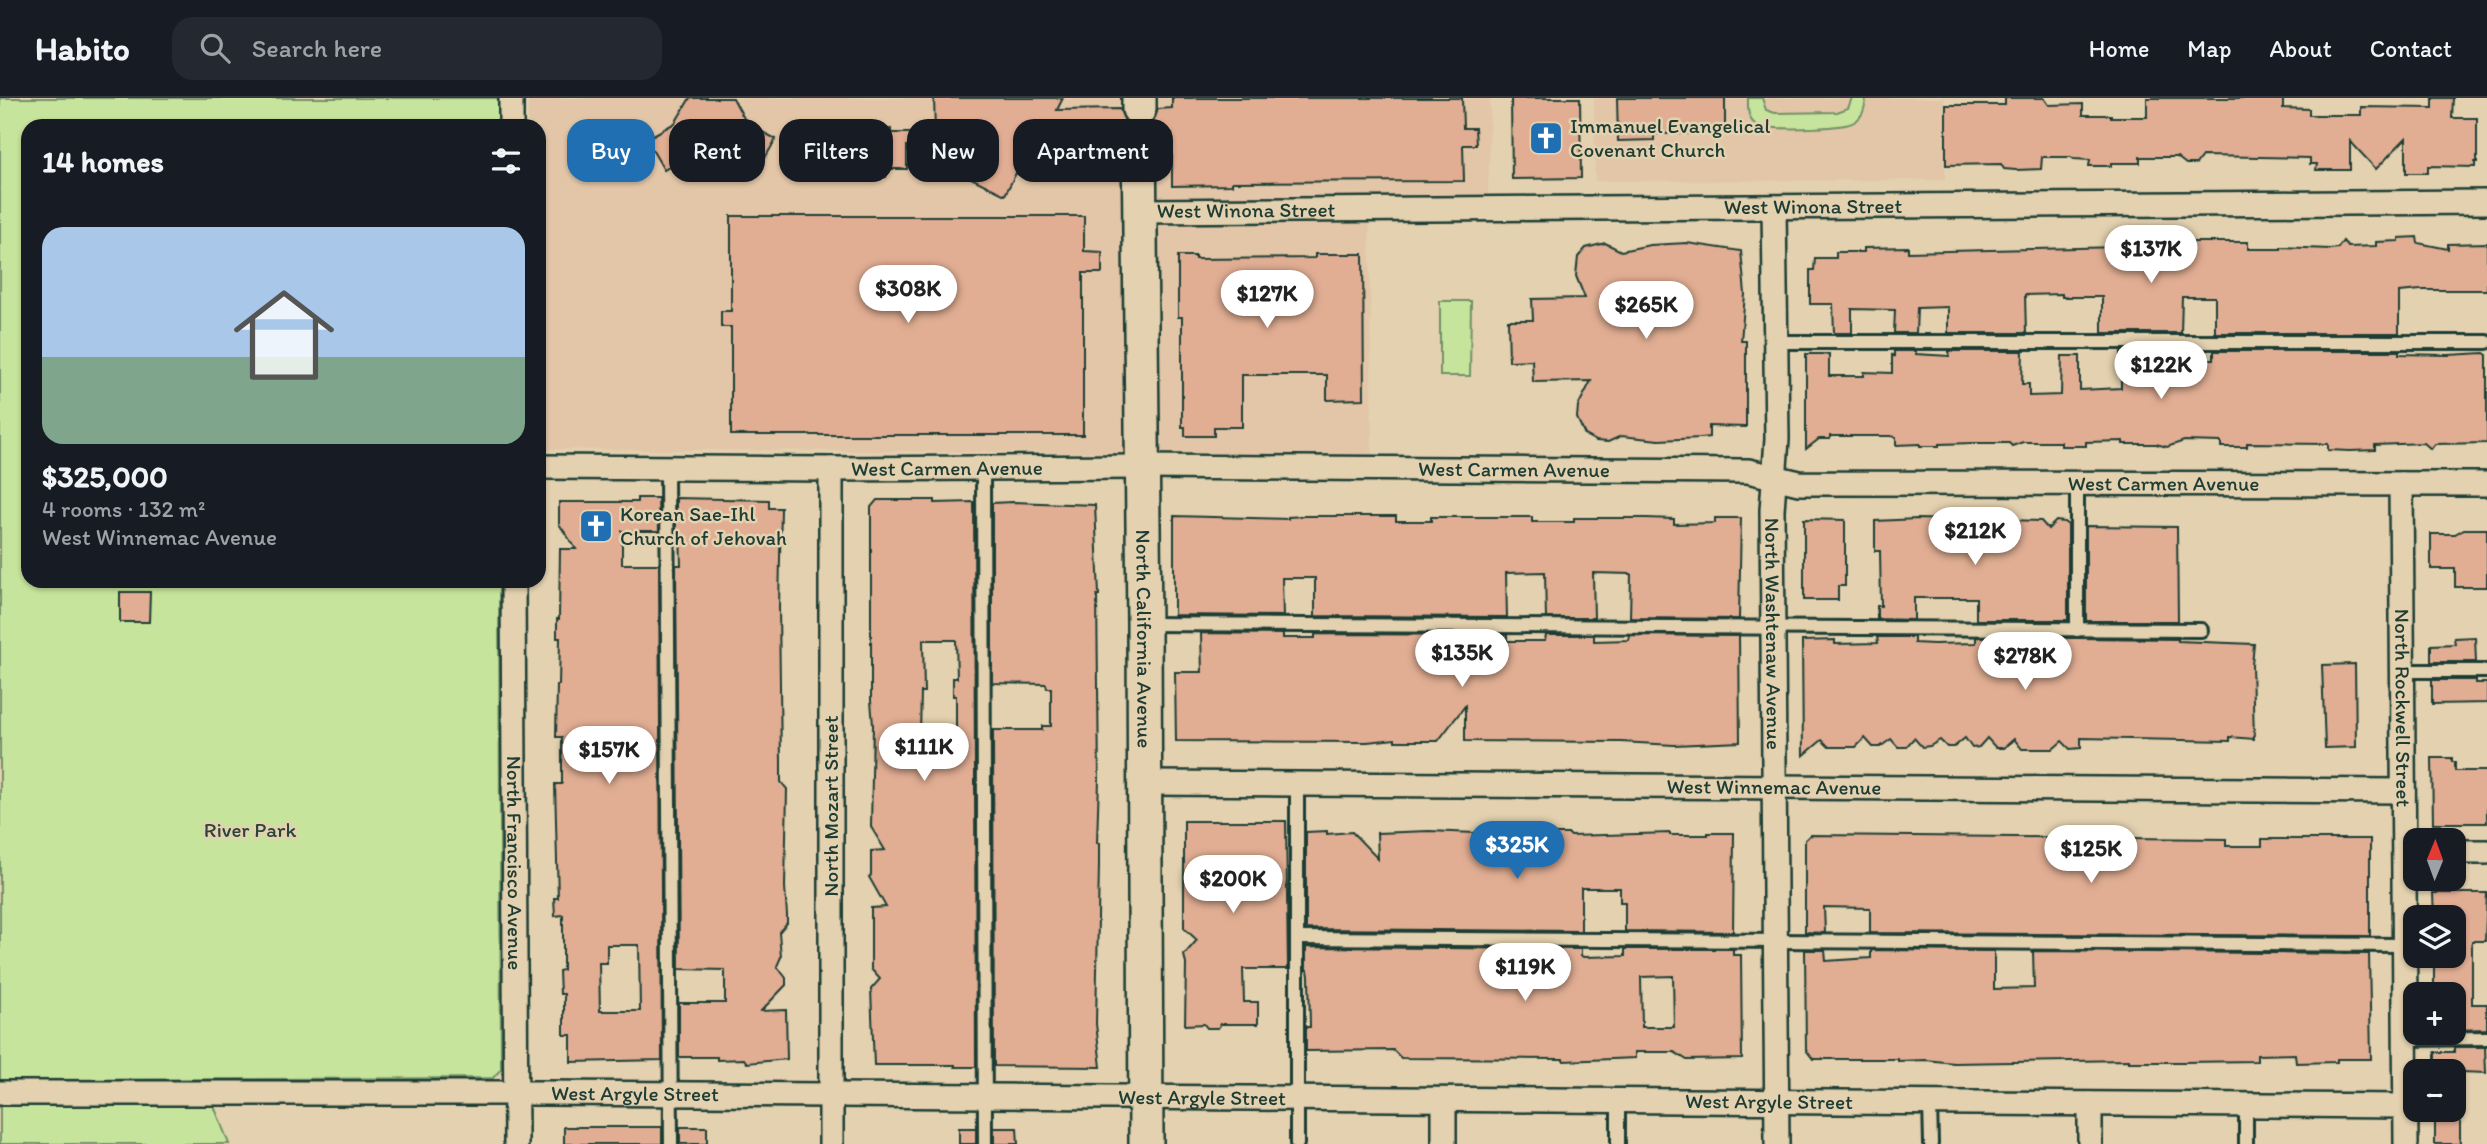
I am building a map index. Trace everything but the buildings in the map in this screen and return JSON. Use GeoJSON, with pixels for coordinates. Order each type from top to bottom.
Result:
{"type":"FeatureCollection","features":[{"type":"Feature","properties":{"kind":"main road","name":"North California Avenue"},"geometry":{"type":"LineString","coordinates":[[1139,113],[1146,1144]]}},
{"type":"Feature","properties":{"kind":"street"},"geometry":{"type":"LineString","coordinates":[[510,98],[511,119]]}},
{"type":"Feature","properties":{"kind":"street","name":"West Winona Street"},"geometry":{"type":"LineString","coordinates":[[1139,211],[2487,202]]}},
{"type":"Feature","properties":{"kind":"street","name":"North Washtenaw Avenue"},"geometry":{"type":"LineString","coordinates":[[1774,207],[1776,342],[1775,476],[1772,509],[1777,1144]]}},
{"type":"Feature","properties":{"kind":"street","name":"West Carmen Avenue"},"geometry":{"type":"LineString","coordinates":[[546,467],[1748,471],[1799,483],[2487,484]]}},
{"type":"Feature","properties":{"kind":"street","name":"North Mozart Street"},"geometry":{"type":"LineString","coordinates":[[831,469],[831,1144]]}},
{"type":"Feature","properties":{"kind":"street","name":"North Rockwell Street"},"geometry":{"type":"LineString","coordinates":[[2401,484],[2403,791],[2407,828]]}},
{"type":"Feature","properties":{"kind":"street","name":"North Francisco Avenue"},"geometry":{"type":"LineString","coordinates":[[513,588],[516,1144]]}},
{"type":"Feature","properties":{"kind":"street","name":"West Winnemac Avenue"},"geometry":{"type":"LineString","coordinates":[[1144,783],[2403,791]]}},
{"type":"Feature","properties":{"kind":"street"},"geometry":{"type":"LineString","coordinates":[[2466,852],[2487,852]]}},
{"type":"Feature","properties":{"kind":"street","name":"West Argyle Street"},"geometry":{"type":"LineString","coordinates":[[0,1093],[516,1093],[2403,1106]]}},
{"type":"Feature","properties":{"kind":"street"},"geometry":{"type":"LineString","coordinates":[[1444,1100],[1444,1144]]}},
{"type":"Feature","properties":{"kind":"street"},"geometry":{"type":"LineString","coordinates":[[2090,1104],[2090,1144]]}},
{"type":"Feature","properties":{"kind":"street","name":"North Rockwell Street"},"geometry":{"type":"LineString","coordinates":[[2406,1122],[2406,1144]]}},
{"type":"Feature","properties":{"kind":"lane"},"geometry":{"type":"LineString","coordinates":[[1776,342],[2487,342]]}},
{"type":"Feature","properties":{"kind":"lane"},"geometry":{"type":"LineString","coordinates":[[667,468],[671,1144]]}},
{"type":"Feature","properties":{"kind":"lane"},"geometry":{"type":"LineString","coordinates":[[983,468],[985,1144]]}},
{"type":"Feature","properties":{"kind":"lane"},"geometry":{"type":"LineString","coordinates":[[2077,483],[2077,629]]}},
{"type":"Feature","properties":{"kind":"lane"},"geometry":{"type":"LineString","coordinates":[[1144,624],[2201,630]]}},
{"type":"Feature","properties":{"kind":"lane"},"geometry":{"type":"LineString","coordinates":[[2403,671],[2487,671]]}},
{"type":"Feature","properties":{"kind":"lane"},"geometry":{"type":"LineString","coordinates":[[1297,784],[1297,1144]]}},
{"type":"Feature","properties":{"kind":"lane"},"geometry":{"type":"LineString","coordinates":[[1297,939],[2403,945]]}},
{"type":"Feature","properties":{"kind":"lane"},"geometry":{"type":"LineString","coordinates":[[2466,1038],[2487,1038]]}},
{"type":"Feature","properties":{"kind":"lane"},"geometry":{"type":"LineString","coordinates":[[1618,1101],[1618,1144]]}},
{"type":"Feature","properties":{"kind":"lane"},"geometry":{"type":"LineString","coordinates":[[1930,1103],[1931,1144]]}},
{"type":"Feature","properties":{"kind":"lane"},"geometry":{"type":"LineString","coordinates":[[2245,1105],[2246,1144]]}},
{"type":"Feature","properties":{"kind":"shaded area"},"geometry":{"type":"Polygon","coordinates":[[[528,98],[1490,98],[1488,197],[1369,198],[1372,454],[546,449],[546,119],[528,119],[528,98]]]}},
{"type":"Feature","properties":{"kind":"shaded area"},"geometry":{"type":"Polygon","coordinates":[[[1594,98],[1944,98],[1945,180],[1595,181],[1594,98]]]}},
{"type":"Feature","properties":{"kind":"green space","name":"River Park"},"geometry":{"type":"Polygon","coordinates":[[[0,98],[499,98],[499,119],[21,119],[21,588],[499,588],[501,1069],[493,1078],[0,1080],[0,98]]]}},
{"type":"Feature","properties":{"kind":"green space"},"geometry":{"type":"Polygon","coordinates":[[[1748,98],[1762,98],[1766,110],[1775,113],[1837,112],[1848,108],[1852,98],[1866,98],[1860,118],[1854,122],[1821,128],[1788,128],[1762,126],[1752,122],[1748,98]]]}},
{"type":"Feature","properties":{"kind":"green space"},"geometry":{"type":"Polygon","coordinates":[[[1440,301],[1471,301],[1470,376],[1440,376],[1440,301]]]}},
{"type":"Feature","properties":{"kind":"green space"},"geometry":{"type":"Polygon","coordinates":[[[0,1105],[214,1106],[229,1144],[0,1144],[0,1105]]]}},
{"type":"Feature","properties":{"kind":"place","name":"Immanuel Evangelical Covenant Church"},"geometry":{"type":"Point","coordinates":[1546,138]}},
{"type":"Feature","properties":{"kind":"place","name":"Korean Sae-Ihl Church of Jehovah"},"geometry":{"type":"Point","coordinates":[596,526]}}]}
